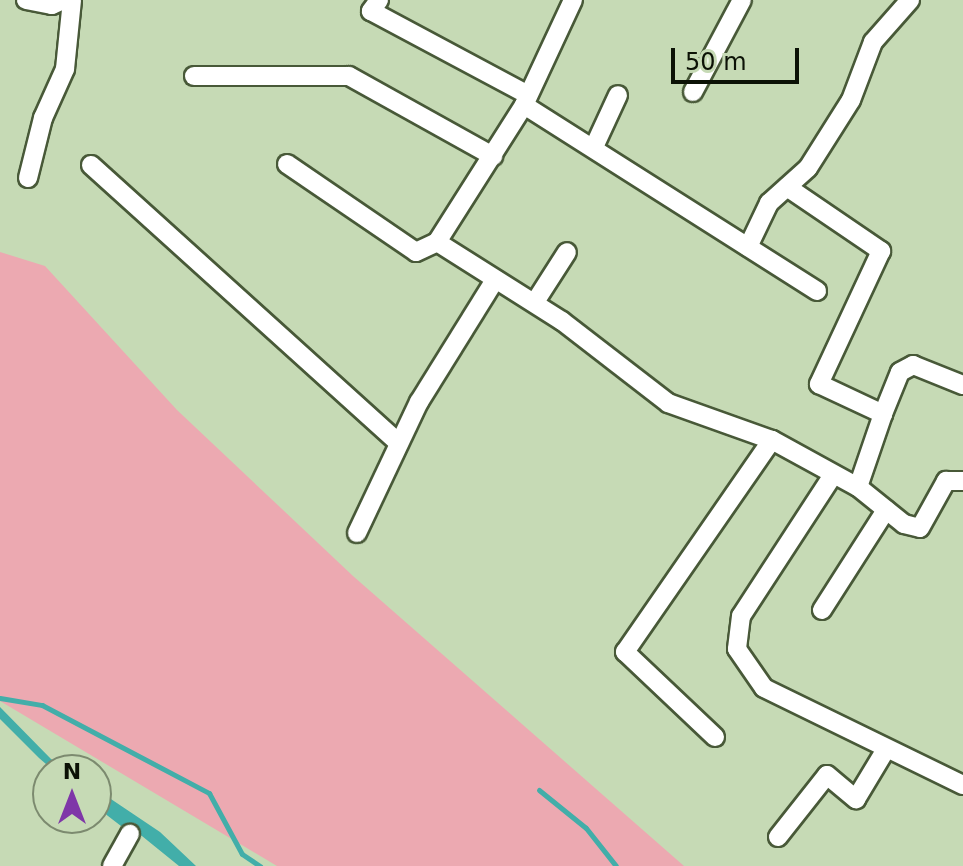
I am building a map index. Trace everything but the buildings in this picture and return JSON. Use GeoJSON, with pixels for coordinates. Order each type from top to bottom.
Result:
{"type":"FeatureCollection","features":[{"type":"Feature","properties":{"kind":"street"},"geometry":{"type":"LineString","coordinates":[[26,0],[52,5],[63,0]]}},
{"type":"Feature","properties":{"kind":"street"},"geometry":{"type":"LineString","coordinates":[[28,178],[43,118],[65,69],[72,0]]}},
{"type":"Feature","properties":{"kind":"street"},"geometry":{"type":"LineString","coordinates":[[379,0],[371,11],[526,100],[817,291]]}},
{"type":"Feature","properties":{"kind":"street"},"geometry":{"type":"LineString","coordinates":[[287,164],[416,252],[437,242],[526,100],[573,0]]}},
{"type":"Feature","properties":{"kind":"street"},"geometry":{"type":"LineString","coordinates":[[693,92],[742,0]]}},
{"type":"Feature","properties":{"kind":"street"},"geometry":{"type":"LineString","coordinates":[[748,247],[769,203],[808,168],[851,100],[873,42],[910,0]]}},
{"type":"Feature","properties":{"kind":"street"},"geometry":{"type":"LineString","coordinates":[[194,76],[349,76],[493,156]]}},
{"type":"Feature","properties":{"kind":"street"},"geometry":{"type":"LineString","coordinates":[[594,147],[618,95]]}},
{"type":"Feature","properties":{"kind":"street"},"geometry":{"type":"LineString","coordinates":[[91,165],[399,443]]}},
{"type":"Feature","properties":{"kind":"street"},"geometry":{"type":"LineString","coordinates":[[787,187],[881,251],[819,384],[883,414]]}},
{"type":"Feature","properties":{"kind":"street"},"geometry":{"type":"LineString","coordinates":[[437,242],[535,302],[668,403],[772,440],[858,487],[886,510],[920,528],[946,481],[963,481]]}},
{"type":"Feature","properties":{"kind":"street"},"geometry":{"type":"LineString","coordinates":[[535,302],[567,252]]}},
{"type":"Feature","properties":{"kind":"street"},"geometry":{"type":"LineString","coordinates":[[357,533],[399,443],[495,280]]}},
{"type":"Feature","properties":{"kind":"street"},"geometry":{"type":"LineString","coordinates":[[858,487],[900,372],[913,365],[963,385]]}},
{"type":"Feature","properties":{"kind":"street"},"geometry":{"type":"LineString","coordinates":[[715,737],[625,652],[772,440]]}},
{"type":"Feature","properties":{"kind":"street"},"geometry":{"type":"LineString","coordinates":[[833,475],[741,616],[737,649],[764,688],[963,785]]}},
{"type":"Feature","properties":{"kind":"street"},"geometry":{"type":"LineString","coordinates":[[822,610],[886,510]]}},
{"type":"Feature","properties":{"kind":"street"},"geometry":{"type":"LineString","coordinates":[[778,837],[827,775],[856,799],[886,749]]}},
{"type":"Feature","properties":{"kind":"street"},"geometry":{"type":"LineString","coordinates":[[112,866],[130,834]]}},
{"type":"Feature","properties":{"kind":"shaded area"},"geometry":{"type":"Polygon","coordinates":[[[0,252],[45,266],[177,410],[353,576],[684,866],[277,866],[112,768],[112,754],[89,754],[0,701],[0,252]]]}},
{"type":"Feature","properties":{"kind":"water"},"geometry":{"type":"Polygon","coordinates":[[[0,707],[46,754],[35,754],[0,719],[0,707]]]}},
{"type":"Feature","properties":{"kind":"water"},"geometry":{"type":"Polygon","coordinates":[[[112,800],[160,832],[196,866],[179,866],[137,832],[135,823],[121,826],[112,819],[112,800]]]}},
{"type":"Feature","properties":{"kind":"waterway"},"geometry":{"type":"LineString","coordinates":[[0,698],[42,705],[209,793],[242,854],[260,866]]}},
{"type":"Feature","properties":{"kind":"waterway"},"geometry":{"type":"LineString","coordinates":[[539,790],[586,828],[616,866]]}}]}
